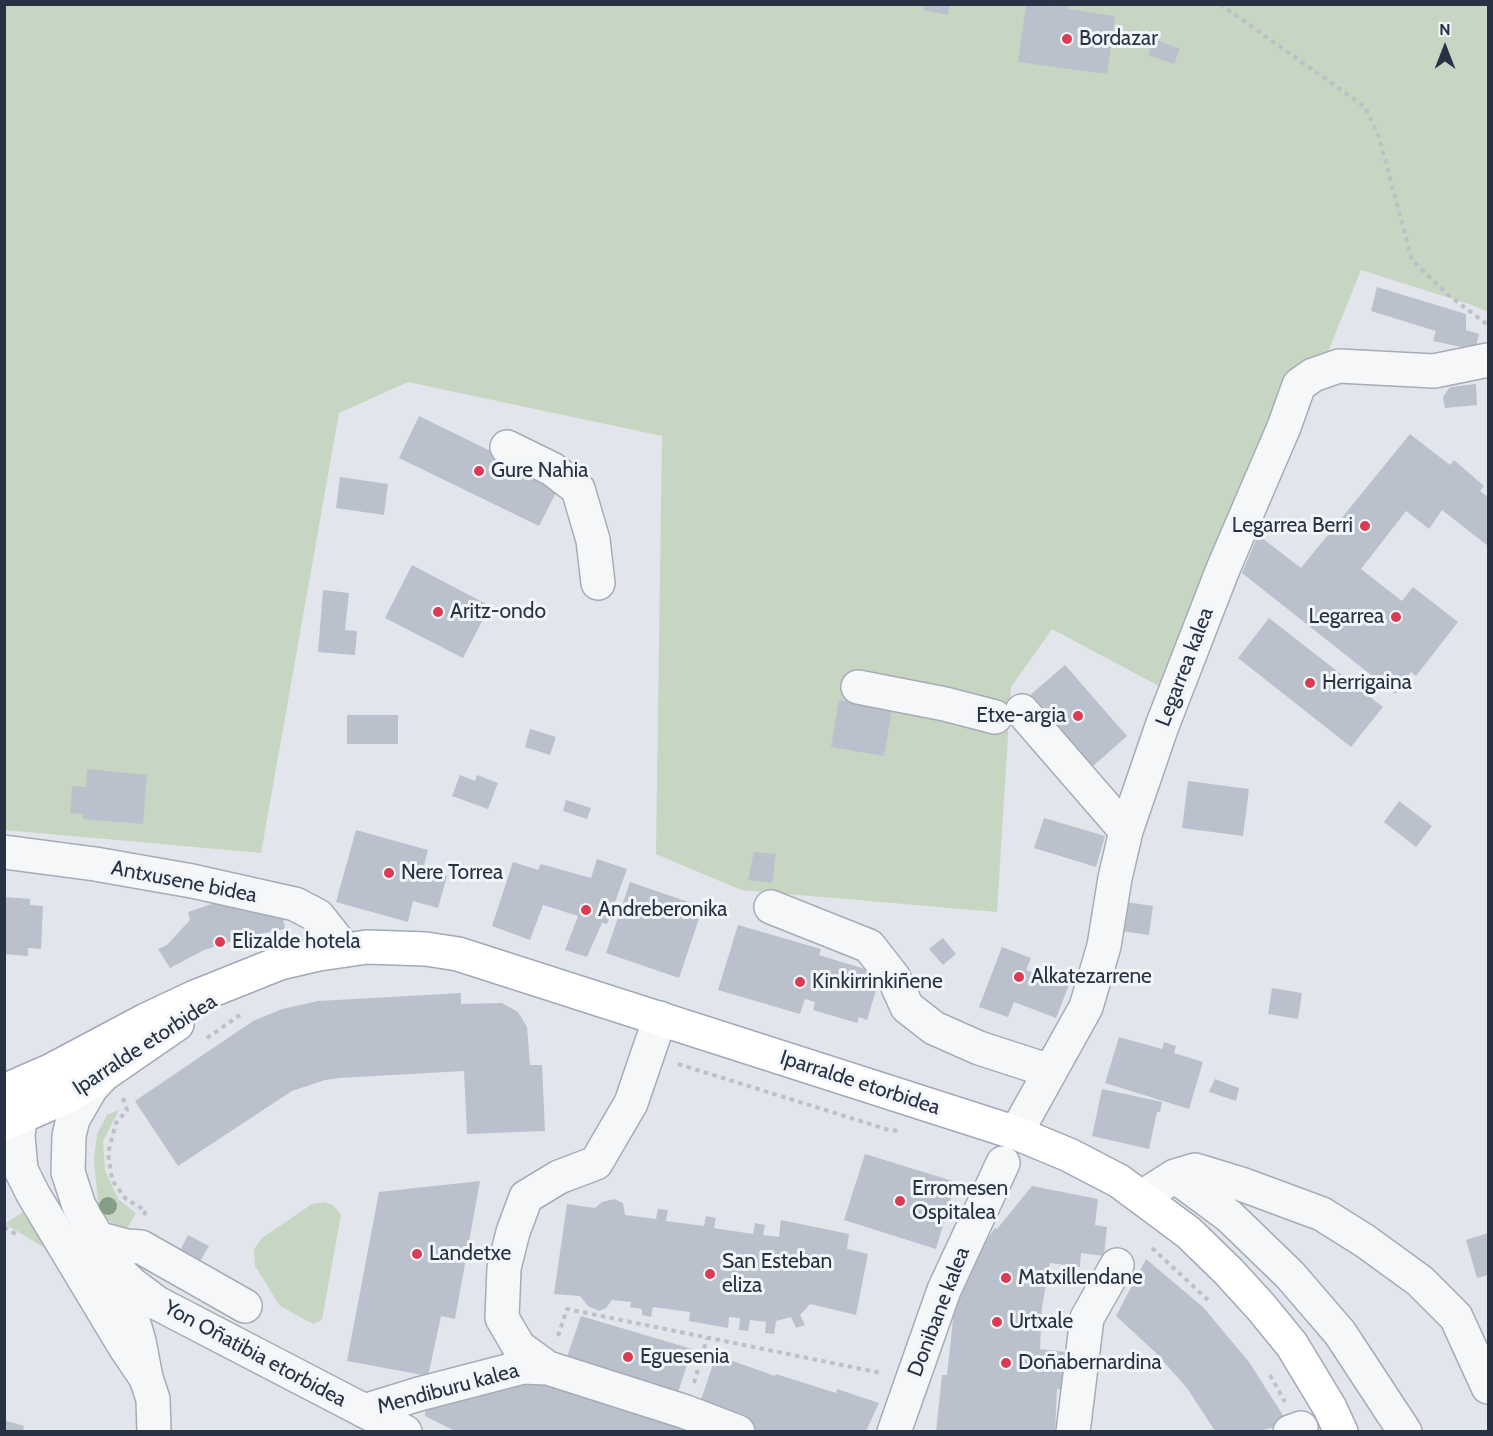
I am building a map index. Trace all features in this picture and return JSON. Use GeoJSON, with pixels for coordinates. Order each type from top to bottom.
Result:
{"type":"FeatureCollection","features":[{"type":"Feature","properties":{"kind":"main road","name":"Iparralde etorbidea"},"geometry":{"type":"LineString","coordinates":[[9,1107],[68,1095],[104,1074],[200,1008],[267,967],[345,950],[397,947],[458,954],[656,1033],[1016,1133],[1069,1155],[1119,1181],[1189,1233],[1261,1307],[1292,1345],[1330,1408],[1341,1431]]}},
{"type":"Feature","properties":{"kind":"street","name":"Legarrea kalea"},"geometry":{"type":"LineString","coordinates":[[1016,1133],[1086,1007],[1104,946],[1126,831],[1162,726],[1223,569],[1284,427],[1299,385],[1313,375],[1339,366],[1434,371],[1488,360]]}},
{"type":"Feature","properties":{"kind":"street"},"geometry":{"type":"LineString","coordinates":[[507,447],[552,469],[578,489],[593,540],[598,583]]}},
{"type":"Feature","properties":{"kind":"street"},"geometry":{"type":"LineString","coordinates":[[858,687],[1008,714],[1126,831]]}},
{"type":"Feature","properties":{"kind":"street","name":"Antxusene bidea"},"geometry":{"type":"LineString","coordinates":[[4,852],[95,864],[192,881],[295,904],[318,916],[345,950]]}},
{"type":"Feature","properties":{"kind":"street"},"geometry":{"type":"LineString","coordinates":[[771,907],[869,946],[894,978],[907,1007],[934,1028],[979,1048],[1050,1071]]}},
{"type":"Feature","properties":{"kind":"street"},"geometry":{"type":"LineString","coordinates":[[548,1368],[519,1347],[502,1318],[504,1268],[513,1232],[526,1197],[559,1177],[596,1163],[631,1102],[656,1033]]}},
{"type":"Feature","properties":{"kind":"street"},"geometry":{"type":"LineString","coordinates":[[68,1172],[69,1136],[74,1119],[91,1088],[104,1074]]}},
{"type":"Feature","properties":{"kind":"street"},"geometry":{"type":"LineString","coordinates":[[9,1107],[48,1138],[59,1153],[79,1206],[112,1250],[139,1341],[146,1378],[153,1399],[154,1431]]}},
{"type":"Feature","properties":{"kind":"street"},"geometry":{"type":"LineString","coordinates":[[9,1107],[24,1186],[146,1378]]}},
{"type":"Feature","properties":{"kind":"street","name":"Donibane kalea"},"geometry":{"type":"LineString","coordinates":[[894,1431],[944,1290],[1003,1163]]}},
{"type":"Feature","properties":{"kind":"street"},"geometry":{"type":"LineString","coordinates":[[1142,1197],[1175,1176],[1195,1170],[1241,1184],[1322,1214],[1365,1241],[1420,1281],[1456,1317],[1488,1387]]}},
{"type":"Feature","properties":{"kind":"street"},"geometry":{"type":"LineString","coordinates":[[1175,1176],[1229,1216],[1290,1275],[1340,1333],[1405,1431]]}},
{"type":"Feature","properties":{"kind":"street"},"geometry":{"type":"LineString","coordinates":[[24,1186],[75,1230],[112,1250],[141,1247],[245,1306]]}},
{"type":"Feature","properties":{"kind":"street"},"geometry":{"type":"LineString","coordinates":[[112,1250],[108,1290],[118,1319],[120,1337]]}},
{"type":"Feature","properties":{"kind":"street","name":"Yon Oñatibia etorbidea"},"geometry":{"type":"LineString","coordinates":[[112,1250],[133,1285],[157,1303],[405,1431]]}},
{"type":"Feature","properties":{"kind":"street"},"geometry":{"type":"LineString","coordinates":[[1073,1431],[1088,1318],[1117,1265]]}},
{"type":"Feature","properties":{"kind":"street","name":"Mendiburu kalea"},"geometry":{"type":"LineString","coordinates":[[364,1411],[523,1367],[548,1368],[738,1431]]}},
{"type":"Feature","properties":{"kind":"path"},"geometry":{"type":"LineString","coordinates":[[1220,4],[1365,107],[1378,137],[1412,260],[1447,294],[1488,326]]}},
{"type":"Feature","properties":{"kind":"path"},"geometry":{"type":"LineString","coordinates":[[200,1042],[248,1010]]}},
{"type":"Feature","properties":{"kind":"path"},"geometry":{"type":"LineString","coordinates":[[656,1033],[669,1061],[889,1130],[906,1132]]}},
{"type":"Feature","properties":{"kind":"path"},"geometry":{"type":"LineString","coordinates":[[104,1074],[122,1095],[126,1110],[116,1123],[108,1153],[112,1180],[126,1199],[146,1211],[143,1217]]}},
{"type":"Feature","properties":{"kind":"path"},"geometry":{"type":"LineString","coordinates":[[1149,1245],[1209,1300]]}},
{"type":"Feature","properties":{"kind":"path"},"geometry":{"type":"LineString","coordinates":[[567,1309],[878,1372]]}},
{"type":"Feature","properties":{"kind":"path"},"geometry":{"type":"LineString","coordinates":[[686,1412],[707,1338]]}},
{"type":"Feature","properties":{"kind":"path"},"geometry":{"type":"LineString","coordinates":[[1269,1373],[1295,1430]]}},
{"type":"Feature","properties":{"kind":"green space"},"geometry":{"type":"Polygon","coordinates":[[[4,5],[1488,5],[1488,312],[1361,270],[1187,701],[1052,629],[1011,687],[997,912],[741,890],[656,854],[662,436],[408,382],[339,413],[261,853],[5,830],[4,5]]]}},
{"type":"Feature","properties":{"kind":"green space"},"geometry":{"type":"Polygon","coordinates":[[[119,1110],[103,1141],[105,1170],[118,1199],[136,1213],[125,1232],[99,1214],[94,1160],[97,1134],[107,1115],[119,1110]]]}},
{"type":"Feature","properties":{"kind":"green space"},"geometry":{"type":"Polygon","coordinates":[[[324,1202],[333,1205],[341,1215],[322,1320],[313,1324],[280,1306],[255,1266],[254,1249],[262,1238],[312,1204],[324,1202]]]}},
{"type":"Feature","properties":{"kind":"green space"},"geometry":{"type":"Polygon","coordinates":[[[27,1209],[50,1251],[5,1224],[27,1209]]]}},
{"type":"Feature","properties":{"kind":"building"},"geometry":{"type":"Polygon","coordinates":[[[925,4],[950,4],[948,15],[924,10],[925,4]]]}},
{"type":"Feature","properties":{"kind":"building","name":"Bordazar"},"geometry":{"type":"Polygon","coordinates":[[[1026,4],[1054,7],[1054,4],[1068,5],[1068,9],[1115,16],[1107,74],[1018,62],[1026,4]]]}},
{"type":"Feature","properties":{"kind":"building"},"geometry":{"type":"Polygon","coordinates":[[[1154,39],[1180,49],[1174,64],[1148,55],[1154,39]]]}},
{"type":"Feature","properties":{"kind":"building"},"geometry":{"type":"Polygon","coordinates":[[[1377,287],[1466,314],[1466,330],[1479,334],[1475,350],[1433,341],[1436,331],[1371,311],[1377,287]]]}},
{"type":"Feature","properties":{"kind":"building"},"geometry":{"type":"Polygon","coordinates":[[[1476,384],[1477,405],[1445,408],[1443,397],[1450,387],[1476,384]]]}},
{"type":"Feature","properties":{"kind":"building","name":"Gure Nahia"},"geometry":{"type":"Polygon","coordinates":[[[419,416],[560,485],[539,526],[399,458],[419,416]]]}},
{"type":"Feature","properties":{"kind":"building"},"geometry":{"type":"Polygon","coordinates":[[[1410,434],[1450,465],[1454,460],[1484,486],[1480,491],[1488,497],[1488,546],[1442,510],[1429,529],[1406,511],[1361,569],[1402,601],[1413,587],[1458,622],[1416,676],[1411,672],[1395,694],[1242,573],[1258,535],[1301,568],[1410,434]]]}},
{"type":"Feature","properties":{"kind":"building"},"geometry":{"type":"Polygon","coordinates":[[[340,477],[388,484],[384,515],[336,508],[340,477]]]}},
{"type":"Feature","properties":{"kind":"building","name":"Aritz-ondo"},"geometry":{"type":"Polygon","coordinates":[[[412,565],[490,606],[463,658],[385,618],[412,565]]]}},
{"type":"Feature","properties":{"kind":"building"},"geometry":{"type":"Polygon","coordinates":[[[323,590],[349,593],[345,630],[357,631],[355,655],[318,652],[323,590]]]}},
{"type":"Feature","properties":{"kind":"building","name":"Herrigaina"},"geometry":{"type":"Polygon","coordinates":[[[1269,618],[1383,707],[1351,747],[1238,658],[1269,618]]]}},
{"type":"Feature","properties":{"kind":"building","name":"Etxe-argia"},"geometry":{"type":"Polygon","coordinates":[[[1065,665],[1127,736],[1092,767],[1029,696],[1065,665]]]}},
{"type":"Feature","properties":{"kind":"building"},"geometry":{"type":"Polygon","coordinates":[[[839,700],[892,709],[884,756],[831,747],[839,700]]]}},
{"type":"Feature","properties":{"kind":"building"},"geometry":{"type":"Polygon","coordinates":[[[347,715],[398,715],[398,744],[347,744],[347,715]]]}},
{"type":"Feature","properties":{"kind":"building"},"geometry":{"type":"Polygon","coordinates":[[[530,729],[556,737],[550,755],[525,747],[530,729]]]}},
{"type":"Feature","properties":{"kind":"building"},"geometry":{"type":"Polygon","coordinates":[[[87,769],[147,775],[143,824],[83,819],[83,814],[70,813],[72,786],[86,787],[87,769]]]}},
{"type":"Feature","properties":{"kind":"building"},"geometry":{"type":"Polygon","coordinates":[[[460,775],[475,781],[477,775],[498,783],[488,809],[452,796],[460,775]]]}},
{"type":"Feature","properties":{"kind":"building"},"geometry":{"type":"Polygon","coordinates":[[[1188,781],[1249,789],[1243,836],[1182,828],[1188,781]]]}},
{"type":"Feature","properties":{"kind":"building"},"geometry":{"type":"Polygon","coordinates":[[[566,800],[591,808],[587,819],[563,811],[566,800]]]}},
{"type":"Feature","properties":{"kind":"building"},"geometry":{"type":"Polygon","coordinates":[[[1399,801],[1432,826],[1416,847],[1384,822],[1399,801]]]}},
{"type":"Feature","properties":{"kind":"building"},"geometry":{"type":"Polygon","coordinates":[[[1044,818],[1105,836],[1096,867],[1034,848],[1044,818]]]}},
{"type":"Feature","properties":{"kind":"building","name":"Nere Torrea"},"geometry":{"type":"Polygon","coordinates":[[[356,830],[428,850],[423,869],[447,876],[438,908],[413,901],[408,922],[336,902],[356,830]]]}},
{"type":"Feature","properties":{"kind":"building"},"geometry":{"type":"Polygon","coordinates":[[[754,852],[776,854],[772,883],[748,880],[754,852]]]}},
{"type":"Feature","properties":{"kind":"building","name":"Andreberonika"},"geometry":{"type":"Polygon","coordinates":[[[597,859],[627,869],[607,924],[602,923],[587,957],[565,950],[578,916],[543,905],[530,940],[492,926],[513,862],[538,870],[541,864],[591,878],[597,859]]]}},
{"type":"Feature","properties":{"kind":"building"},"geometry":{"type":"Polygon","coordinates":[[[630,882],[703,907],[679,978],[606,953],[630,882]]]}},
{"type":"Feature","properties":{"kind":"building"},"geometry":{"type":"Polygon","coordinates":[[[235,896],[281,907],[285,929],[249,936],[204,950],[170,968],[158,949],[167,945],[190,920],[188,912],[235,896]]]}},
{"type":"Feature","properties":{"kind":"building"},"geometry":{"type":"Polygon","coordinates":[[[4,897],[30,899],[30,905],[43,906],[41,949],[28,948],[28,956],[4,954],[4,897]]]}},
{"type":"Feature","properties":{"kind":"building"},"geometry":{"type":"Polygon","coordinates":[[[1126,902],[1153,906],[1149,935],[1122,931],[1126,902]]]}},
{"type":"Feature","properties":{"kind":"building","name":"Kinkirrinkiñene"},"geometry":{"type":"Polygon","coordinates":[[[738,925],[821,949],[819,955],[881,974],[867,1020],[859,1017],[857,1023],[813,1010],[815,1002],[805,999],[800,1014],[718,990],[738,925]]]}},
{"type":"Feature","properties":{"kind":"building"},"geometry":{"type":"Polygon","coordinates":[[[943,938],[956,954],[943,965],[929,949],[943,938]]]}},
{"type":"Feature","properties":{"kind":"building","name":"Alkatezarrene"},"geometry":{"type":"Polygon","coordinates":[[[1002,947],[1031,958],[1026,970],[1069,985],[1056,1018],[1014,1002],[1008,1017],[979,1007],[1002,947]]]}},
{"type":"Feature","properties":{"kind":"building"},"geometry":{"type":"Polygon","coordinates":[[[1272,988],[1302,993],[1298,1019],[1268,1014],[1272,988]]]}},
{"type":"Feature","properties":{"kind":"building"},"geometry":{"type":"Polygon","coordinates":[[[461,993],[461,1004],[502,1003],[518,1012],[527,1027],[530,1065],[542,1065],[545,1131],[467,1134],[464,1071],[339,1078],[325,1080],[292,1091],[178,1166],[135,1101],[253,1021],[282,1009],[318,1001],[461,993]]]}},
{"type":"Feature","properties":{"kind":"building"},"geometry":{"type":"Polygon","coordinates":[[[1119,1037],[1162,1049],[1164,1042],[1176,1046],[1174,1053],[1203,1062],[1189,1109],[1105,1083],[1119,1037]]]}},
{"type":"Feature","properties":{"kind":"building"},"geometry":{"type":"Polygon","coordinates":[[[1215,1079],[1239,1088],[1236,1101],[1209,1092],[1215,1079]]]}},
{"type":"Feature","properties":{"kind":"building"},"geometry":{"type":"Polygon","coordinates":[[[1102,1089],[1162,1102],[1160,1112],[1157,1112],[1149,1149],[1092,1136],[1102,1089]]]}},
{"type":"Feature","properties":{"kind":"building","name":"Erromesen Ospitalea"},"geometry":{"type":"Polygon","coordinates":[[[865,1154],[956,1182],[936,1249],[844,1220],[865,1154]]]}},
{"type":"Feature","properties":{"kind":"building","name":"Landetxe"},"geometry":{"type":"Polygon","coordinates":[[[480,1181],[455,1319],[441,1316],[428,1376],[347,1361],[379,1192],[480,1181]]]}},
{"type":"Feature","properties":{"kind":"building"},"geometry":{"type":"Polygon","coordinates":[[[1032,1186],[1098,1199],[1095,1225],[1107,1227],[1104,1256],[1081,1253],[1080,1267],[1050,1263],[1042,1307],[1040,1349],[1066,1352],[1063,1390],[1057,1389],[1055,1431],[936,1431],[942,1375],[947,1375],[956,1292],[978,1252],[995,1228],[997,1229],[1032,1186]]]}},
{"type":"Feature","properties":{"kind":"building","name":"San Esteban eliza"},"geometry":{"type":"Polygon","coordinates":[[[614,1199],[623,1203],[625,1215],[656,1219],[658,1209],[668,1210],[666,1221],[704,1226],[706,1216],[716,1218],[714,1228],[753,1234],[755,1223],[765,1225],[763,1235],[779,1237],[781,1220],[849,1234],[847,1249],[868,1254],[856,1315],[810,1304],[800,1315],[805,1325],[796,1328],[791,1317],[776,1321],[774,1334],[765,1333],[766,1322],[750,1320],[748,1331],[739,1330],[740,1318],[729,1317],[728,1328],[689,1321],[690,1312],[653,1307],[651,1317],[642,1315],[642,1309],[630,1307],[631,1302],[612,1300],[606,1308],[599,1311],[588,1306],[580,1296],[554,1294],[567,1204],[595,1208],[602,1202],[614,1199]]]}},
{"type":"Feature","properties":{"kind":"building"},"geometry":{"type":"Polygon","coordinates":[[[1488,1233],[1488,1275],[1477,1278],[1466,1240],[1488,1233]]]}},
{"type":"Feature","properties":{"kind":"building"},"geometry":{"type":"Polygon","coordinates":[[[188,1235],[209,1246],[198,1265],[178,1255],[188,1235]]]}},
{"type":"Feature","properties":{"kind":"building"},"geometry":{"type":"Polygon","coordinates":[[[1146,1259],[1203,1307],[1249,1362],[1288,1423],[1260,1431],[1215,1431],[1187,1388],[1155,1352],[1116,1316],[1146,1259]]]}},
{"type":"Feature","properties":{"kind":"building","name":"Eguesenia"},"geometry":{"type":"Polygon","coordinates":[[[581,1316],[692,1349],[675,1402],[564,1366],[581,1316]]]}},
{"type":"Feature","properties":{"kind":"building"},"geometry":{"type":"Polygon","coordinates":[[[716,1355],[775,1376],[776,1374],[836,1393],[837,1389],[879,1403],[866,1431],[757,1431],[698,1409],[716,1355]]]}},
{"type":"Feature","properties":{"kind":"building"},"geometry":{"type":"Polygon","coordinates":[[[531,1370],[718,1431],[455,1431],[425,1416],[426,1395],[531,1370]]]}},
{"type":"Feature","properties":{"kind":"building"},"geometry":{"type":"Polygon","coordinates":[[[4,1420],[24,1426],[23,1431],[4,1431],[4,1420]]]}},
{"type":"Feature","properties":{"kind":"place","name":"Bordazar"},"geometry":{"type":"Point","coordinates":[1067,39]}},
{"type":"Feature","properties":{"kind":"place","name":"Gure Nahia"},"geometry":{"type":"Point","coordinates":[479,471]}},
{"type":"Feature","properties":{"kind":"place","name":"Legarrea Berri"},"geometry":{"type":"Point","coordinates":[1365,526]}},
{"type":"Feature","properties":{"kind":"place","name":"Aritz-ondo"},"geometry":{"type":"Point","coordinates":[438,612]}},
{"type":"Feature","properties":{"kind":"place","name":"Legarrea"},"geometry":{"type":"Point","coordinates":[1396,617]}},
{"type":"Feature","properties":{"kind":"place","name":"Herrigaina"},"geometry":{"type":"Point","coordinates":[1310,683]}},
{"type":"Feature","properties":{"kind":"place","name":"Etxe-argia"},"geometry":{"type":"Point","coordinates":[1078,716]}},
{"type":"Feature","properties":{"kind":"place","name":"Nere Torrea"},"geometry":{"type":"Point","coordinates":[389,873]}},
{"type":"Feature","properties":{"kind":"place","name":"Andreberonika"},"geometry":{"type":"Point","coordinates":[586,910]}},
{"type":"Feature","properties":{"kind":"place","name":"Elizalde hotela"},"geometry":{"type":"Point","coordinates":[220,942]}},
{"type":"Feature","properties":{"kind":"place","name":"Alkatezarrene"},"geometry":{"type":"Point","coordinates":[1019,977]}},
{"type":"Feature","properties":{"kind":"place","name":"Kinkirrinkiñene"},"geometry":{"type":"Point","coordinates":[800,982]}},
{"type":"Feature","properties":{"kind":"place","name":"Erromesen Ospitalea"},"geometry":{"type":"Point","coordinates":[900,1201]}},
{"type":"Feature","properties":{"kind":"place","name":"Landetxe"},"geometry":{"type":"Point","coordinates":[417,1254]}},
{"type":"Feature","properties":{"kind":"place","name":"San Esteban eliza"},"geometry":{"type":"Point","coordinates":[710,1274]}},
{"type":"Feature","properties":{"kind":"place","name":"Matxillendane"},"geometry":{"type":"Point","coordinates":[1006,1278]}},
{"type":"Feature","properties":{"kind":"place","name":"Urtxale"},"geometry":{"type":"Point","coordinates":[997,1322]}},
{"type":"Feature","properties":{"kind":"place","name":"Eguesenia"},"geometry":{"type":"Point","coordinates":[628,1357]}},
{"type":"Feature","properties":{"kind":"place","name":"Doñabernardina"},"geometry":{"type":"Point","coordinates":[1006,1363]}}]}
